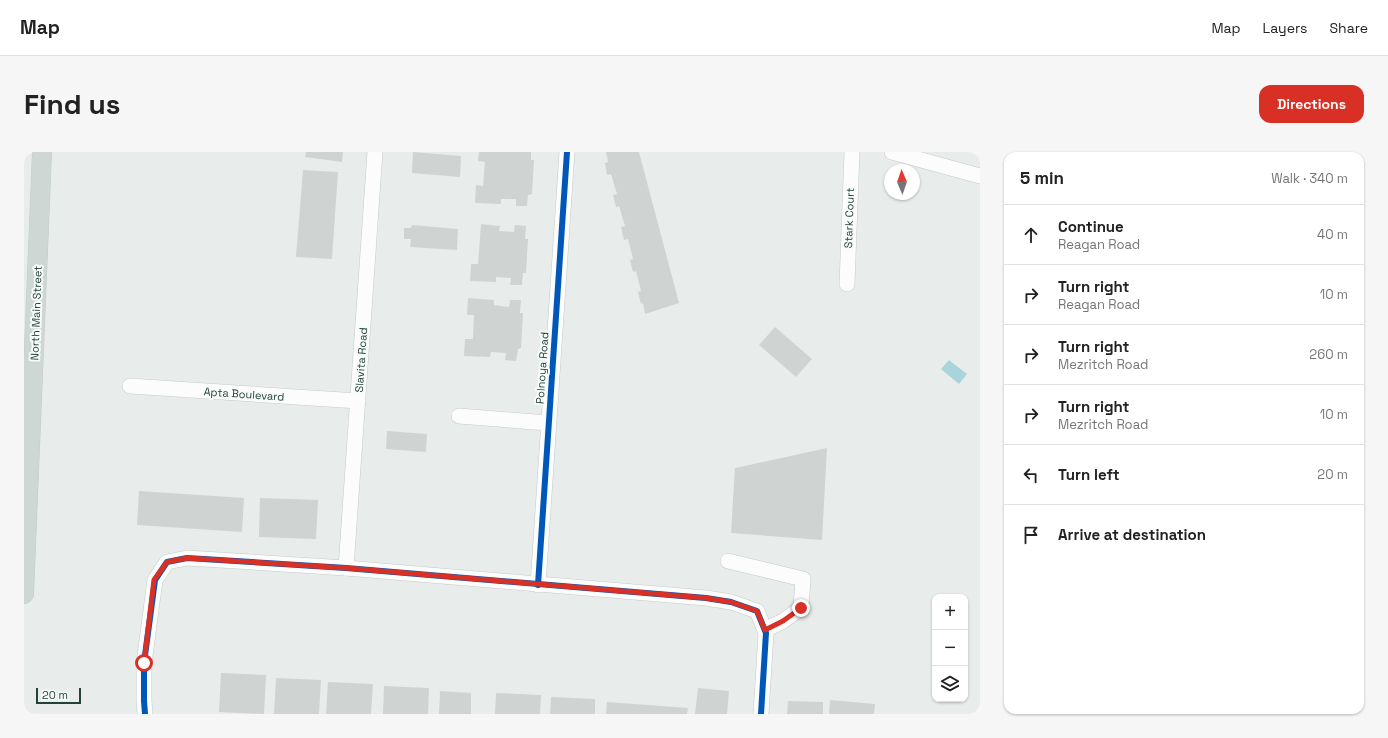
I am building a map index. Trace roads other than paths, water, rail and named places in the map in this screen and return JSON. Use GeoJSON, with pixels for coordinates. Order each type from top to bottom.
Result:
{"type":"FeatureCollection","features":[{"type":"Feature","properties":{"kind":"main road","name":"North Main Street"},"geometry":{"type":"LineString","coordinates":[[24,594],[29,380],[42,152]]}},
{"type":"Feature","properties":{"kind":"street","name":"Slavita Road"},"geometry":{"type":"LineString","coordinates":[[346,568],[375,152]]}},
{"type":"Feature","properties":{"kind":"street","name":"Polnoya Road"},"geometry":{"type":"LineString","coordinates":[[538,585],[567,152]]}},
{"type":"Feature","properties":{"kind":"street","name":"Stark Court"},"geometry":{"type":"LineString","coordinates":[[847,284],[852,152]]}},
{"type":"Feature","properties":{"kind":"street"},"geometry":{"type":"LineString","coordinates":[[892,152],[980,176]]}},
{"type":"Feature","properties":{"kind":"street","name":"Apta Boulevard"},"geometry":{"type":"LineString","coordinates":[[130,386],[358,401]]}},
{"type":"Feature","properties":{"kind":"street"},"geometry":{"type":"LineString","coordinates":[[459,416],[548,423]]}},
{"type":"Feature","properties":{"kind":"street"},"geometry":{"type":"LineString","coordinates":[[145,714],[144,663],[154,580],[167,562],[187,558],[346,568],[706,598],[731,602],[757,611],[766,633],[761,714]]}},
{"type":"Feature","properties":{"kind":"street"},"geometry":{"type":"LineString","coordinates":[[728,560],[803,579],[801,608],[783,621],[765,630]]}},
{"type":"Feature","properties":{"kind":"water"},"geometry":{"type":"Polygon","coordinates":[[[949,360],[967,374],[959,384],[941,369],[949,360]]]}}]}
